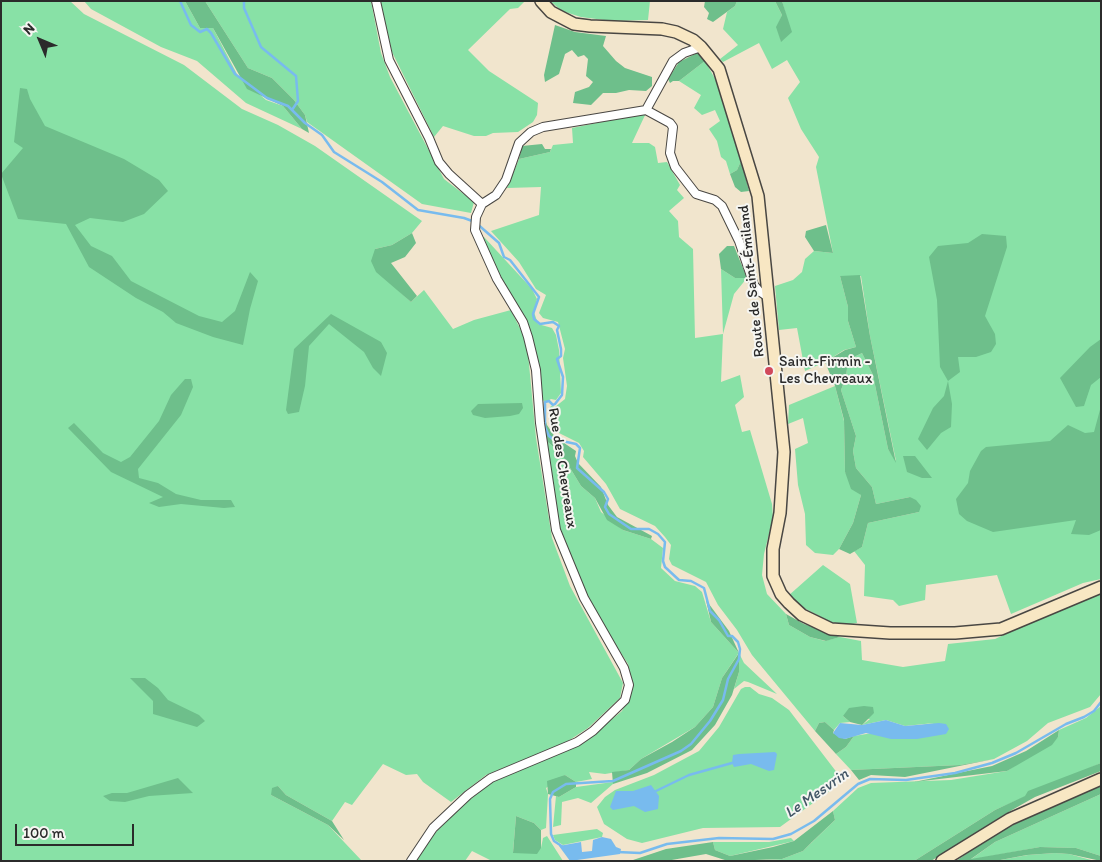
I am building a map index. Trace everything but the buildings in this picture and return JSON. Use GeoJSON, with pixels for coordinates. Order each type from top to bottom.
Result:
{"type":"FeatureCollection","features":[{"type":"Feature","properties":{"kind":"main road","name":"Route de Saint-Émiland"},"geometry":{"type":"LineString","coordinates":[[541,1],[552,12],[574,24],[662,29],[693,40],[719,69],[758,196],[784,452],[780,513],[773,549],[773,576],[781,594],[789,603],[818,624],[847,632],[955,633],[1001,629],[1101,587]]}},
{"type":"Feature","properties":{"kind":"main road"},"geometry":{"type":"LineString","coordinates":[[942,861],[1010,818],[1101,779]]}},
{"type":"Feature","properties":{"kind":"street"},"geometry":{"type":"LineString","coordinates":[[376,1],[389,60],[429,138],[439,162],[449,174],[482,204],[496,195],[501,188],[506,180],[519,143],[531,132],[543,127],[646,110],[670,123],[673,127],[670,153],[675,167],[696,194],[715,200],[722,206],[738,241],[754,284],[759,291],[768,297]]}},
{"type":"Feature","properties":{"kind":"street"},"geometry":{"type":"LineString","coordinates":[[646,110],[673,61],[684,53],[701,47]]}},
{"type":"Feature","properties":{"kind":"street","name":"Rue des Chevreaux"},"geometry":{"type":"LineString","coordinates":[[411,861],[433,828],[468,795],[492,778],[577,742],[593,731],[625,700],[629,685],[624,668],[584,598],[556,530],[540,423],[536,370],[523,322],[484,253],[475,227],[476,217],[482,204]]}},
{"type":"Feature","properties":{"kind":"green space"},"geometry":{"type":"Polygon","coordinates":[[[1,1],[70,1],[84,14],[184,65],[242,109],[278,125],[315,146],[422,221],[412,233],[392,245],[375,249],[400,292],[411,302],[424,290],[453,329],[474,320],[511,310],[527,343],[536,438],[552,538],[570,586],[623,683],[620,698],[588,728],[565,743],[486,775],[451,802],[423,782],[417,774],[406,775],[383,764],[352,805],[345,802],[332,821],[286,795],[278,786],[271,795],[328,825],[362,861],[1,861],[1,1]]]}},
{"type":"Feature","properties":{"kind":"green space"},"geometry":{"type":"Polygon","coordinates":[[[84,1],[185,1],[200,28],[213,28],[238,76],[266,100],[283,106],[302,129],[246,103],[197,61],[161,47],[91,9],[84,1]]]}},
{"type":"Feature","properties":{"kind":"green space"},"geometry":{"type":"Polygon","coordinates":[[[185,1],[205,1],[248,68],[272,78],[294,100],[305,115],[309,133],[302,129],[283,106],[247,89],[213,28],[200,28],[185,1]]]}},
{"type":"Feature","properties":{"kind":"green space"},"geometry":{"type":"Polygon","coordinates":[[[205,1],[371,1],[381,53],[390,77],[444,179],[474,202],[471,213],[422,204],[307,122],[305,115],[294,100],[272,78],[248,68],[205,1]]]}},
{"type":"Feature","properties":{"kind":"green space"},"geometry":{"type":"Polygon","coordinates":[[[380,1],[525,1],[518,8],[510,9],[468,50],[489,71],[538,103],[537,115],[533,122],[518,132],[493,133],[486,136],[474,136],[443,126],[434,137],[392,52],[380,1]]]}},
{"type":"Feature","properties":{"kind":"green space"},"geometry":{"type":"Polygon","coordinates":[[[550,1],[650,1],[648,20],[612,21],[581,17],[562,11],[550,1]]]}},
{"type":"Feature","properties":{"kind":"green space"},"geometry":{"type":"Polygon","coordinates":[[[705,1],[737,1],[735,6],[713,22],[707,19],[709,13],[704,7],[705,1]]]}},
{"type":"Feature","properties":{"kind":"green space"},"geometry":{"type":"Polygon","coordinates":[[[737,1],[775,1],[782,15],[777,27],[781,41],[787,19],[782,1],[1101,1],[1101,579],[1083,583],[1011,614],[997,575],[926,585],[925,600],[899,606],[893,600],[864,596],[865,565],[854,551],[862,547],[868,523],[919,512],[910,497],[876,504],[872,487],[856,468],[853,451],[856,436],[841,390],[846,377],[848,360],[862,353],[873,375],[888,449],[896,461],[870,336],[861,276],[840,276],[848,307],[848,321],[856,347],[844,350],[825,362],[805,371],[797,328],[779,330],[775,286],[793,280],[802,272],[805,259],[814,251],[833,253],[816,167],[819,157],[801,129],[788,98],[800,82],[787,60],[772,69],[759,43],[723,62],[720,59],[738,45],[723,29],[727,12],[735,6],[737,1]]]}},
{"type":"Feature","properties":{"kind":"green space"},"geometry":{"type":"Polygon","coordinates":[[[775,1],[782,1],[792,32],[781,42],[776,27],[782,15],[775,1]]]}},
{"type":"Feature","properties":{"kind":"green space"},"geometry":{"type":"Polygon","coordinates":[[[555,25],[575,32],[606,36],[603,46],[616,61],[625,68],[652,77],[652,86],[646,91],[629,90],[603,93],[591,105],[573,103],[575,92],[589,87],[593,82],[586,76],[588,59],[584,55],[578,57],[572,50],[565,54],[559,74],[545,82],[544,75],[555,25]]]}},
{"type":"Feature","properties":{"kind":"green space"},"geometry":{"type":"Polygon","coordinates":[[[697,53],[705,61],[679,81],[670,83],[668,79],[679,62],[697,53]]]}},
{"type":"Feature","properties":{"kind":"green space"},"geometry":{"type":"Polygon","coordinates":[[[705,61],[718,84],[741,161],[737,170],[730,174],[726,161],[721,157],[717,141],[709,129],[720,121],[715,110],[702,115],[694,108],[701,95],[679,81],[705,61]]]}},
{"type":"Feature","properties":{"kind":"green space"},"geometry":{"type":"Polygon","coordinates":[[[20,88],[27,89],[30,99],[45,126],[124,159],[159,180],[168,191],[144,214],[123,222],[90,218],[75,225],[91,246],[112,256],[131,281],[199,316],[222,322],[235,311],[250,272],[258,281],[243,345],[213,337],[176,323],[163,312],[136,298],[89,267],[66,224],[18,219],[1,174],[23,148],[14,142],[20,88]]]}},
{"type":"Feature","properties":{"kind":"green space"},"geometry":{"type":"Polygon","coordinates":[[[646,113],[632,143],[649,143],[655,147],[658,163],[667,162],[680,185],[677,190],[684,198],[669,211],[678,221],[679,237],[693,249],[695,338],[723,334],[721,382],[740,375],[744,397],[735,405],[742,432],[750,430],[772,504],[773,518],[764,554],[762,575],[767,594],[786,614],[789,625],[810,637],[825,641],[840,637],[861,641],[862,660],[903,667],[945,661],[948,644],[995,639],[1078,601],[1101,594],[1101,694],[1090,707],[1048,723],[1027,741],[994,759],[960,765],[851,770],[836,754],[846,747],[854,736],[934,723],[905,726],[886,720],[862,725],[870,719],[843,716],[850,722],[840,723],[834,730],[825,722],[819,723],[815,731],[752,655],[737,630],[718,605],[706,582],[672,565],[669,559],[671,545],[665,537],[655,526],[620,509],[606,484],[583,457],[584,451],[579,443],[559,433],[553,425],[549,409],[565,399],[567,386],[563,358],[565,349],[558,322],[543,318],[539,313],[546,295],[536,289],[519,262],[491,231],[539,215],[541,187],[507,188],[519,159],[550,152],[553,145],[573,143],[572,128],[646,113]]]}},
{"type":"Feature","properties":{"kind":"green space"},"geometry":{"type":"Polygon","coordinates":[[[542,144],[545,149],[551,149],[550,152],[519,159],[522,146],[542,144]]]}},
{"type":"Feature","properties":{"kind":"green space"},"geometry":{"type":"Polygon","coordinates":[[[741,161],[749,191],[741,192],[735,187],[730,174],[737,170],[741,161]]]}},
{"type":"Feature","properties":{"kind":"green space"},"geometry":{"type":"Polygon","coordinates":[[[826,225],[833,253],[814,251],[805,237],[806,231],[826,225]]]}},
{"type":"Feature","properties":{"kind":"green space"},"geometry":{"type":"Polygon","coordinates":[[[412,233],[416,243],[405,257],[391,263],[417,296],[411,302],[376,272],[371,261],[375,249],[392,245],[412,233]]]}},
{"type":"Feature","properties":{"kind":"green space"},"geometry":{"type":"Polygon","coordinates":[[[982,234],[1006,236],[1007,247],[985,316],[995,334],[996,344],[991,352],[976,357],[958,357],[960,372],[948,381],[940,367],[937,300],[929,257],[938,246],[968,243],[982,234]]]}},
{"type":"Feature","properties":{"kind":"green space"},"geometry":{"type":"Polygon","coordinates":[[[484,237],[532,289],[537,299],[534,312],[538,324],[552,328],[556,335],[559,350],[561,393],[556,400],[551,399],[546,402],[541,399],[538,367],[484,244],[484,237]]]}},
{"type":"Feature","properties":{"kind":"green space"},"geometry":{"type":"Polygon","coordinates":[[[727,246],[734,246],[747,278],[735,278],[721,269],[719,254],[727,246]]]}},
{"type":"Feature","properties":{"kind":"green space"},"geometry":{"type":"Polygon","coordinates":[[[721,269],[735,278],[747,278],[734,294],[723,334],[721,269]]]}},
{"type":"Feature","properties":{"kind":"green space"},"geometry":{"type":"Polygon","coordinates":[[[860,275],[870,336],[896,463],[888,449],[873,375],[862,353],[848,360],[846,377],[841,390],[856,436],[853,451],[856,468],[872,487],[876,504],[910,497],[921,506],[919,512],[868,523],[862,547],[850,554],[839,549],[853,523],[861,495],[851,489],[845,472],[844,420],[835,386],[825,362],[845,350],[856,347],[848,321],[848,307],[840,276],[860,275]]]}},
{"type":"Feature","properties":{"kind":"green space"},"geometry":{"type":"Polygon","coordinates":[[[331,314],[381,342],[387,353],[381,376],[373,368],[364,352],[329,324],[309,346],[305,386],[299,412],[288,414],[286,410],[294,349],[331,314]]]}},
{"type":"Feature","properties":{"kind":"green space"},"geometry":{"type":"Polygon","coordinates":[[[1101,339],[1101,377],[1091,385],[1084,406],[1076,407],[1060,378],[1090,347],[1101,339]]]}},
{"type":"Feature","properties":{"kind":"green space"},"geometry":{"type":"Polygon","coordinates":[[[185,379],[191,379],[193,387],[181,415],[138,469],[139,478],[158,483],[176,494],[201,500],[231,500],[235,507],[224,508],[181,504],[159,507],[149,503],[163,497],[111,472],[68,428],[74,423],[103,453],[121,462],[130,457],[159,421],[171,395],[185,379]]]}},
{"type":"Feature","properties":{"kind":"green space"},"geometry":{"type":"Polygon","coordinates":[[[948,381],[952,404],[951,427],[941,433],[927,450],[918,439],[933,408],[944,396],[948,381]]]}},
{"type":"Feature","properties":{"kind":"green space"},"geometry":{"type":"Polygon","coordinates":[[[835,386],[844,421],[845,472],[861,495],[853,523],[839,549],[833,555],[815,553],[806,545],[805,514],[798,485],[795,449],[808,443],[803,418],[788,424],[789,405],[835,386]]]}},
{"type":"Feature","properties":{"kind":"green space"},"geometry":{"type":"Polygon","coordinates":[[[522,403],[523,408],[519,414],[510,416],[485,418],[473,415],[471,411],[478,404],[522,403]]]}},
{"type":"Feature","properties":{"kind":"green space"},"geometry":{"type":"Polygon","coordinates":[[[1101,406],[1101,530],[1089,535],[1071,534],[1076,520],[993,532],[967,521],[959,514],[956,499],[968,483],[970,471],[981,451],[986,447],[1050,441],[1068,425],[1085,433],[1094,432],[1101,406]]]}},
{"type":"Feature","properties":{"kind":"green space"},"geometry":{"type":"Polygon","coordinates":[[[542,408],[547,425],[555,437],[576,451],[575,456],[578,463],[601,487],[608,505],[617,517],[652,536],[651,539],[623,530],[607,520],[595,498],[581,486],[561,453],[544,439],[542,408]]]}},
{"type":"Feature","properties":{"kind":"green space"},"geometry":{"type":"Polygon","coordinates":[[[544,439],[561,453],[581,486],[595,498],[601,512],[623,530],[651,539],[663,548],[661,568],[675,581],[695,586],[702,592],[711,622],[739,653],[744,663],[777,694],[744,681],[734,689],[739,672],[738,654],[722,678],[713,707],[695,727],[641,759],[629,770],[605,774],[589,772],[592,779],[576,782],[565,775],[546,788],[548,794],[546,828],[541,830],[534,823],[516,816],[513,852],[541,848],[543,838],[547,836],[563,861],[492,861],[472,851],[465,861],[415,861],[430,838],[465,803],[493,782],[585,741],[622,711],[633,688],[628,664],[599,619],[578,579],[557,526],[544,439]]]}},
{"type":"Feature","properties":{"kind":"green space"},"geometry":{"type":"Polygon","coordinates":[[[903,456],[915,456],[932,478],[922,478],[907,472],[903,456]]]}},
{"type":"Feature","properties":{"kind":"green space"},"geometry":{"type":"Polygon","coordinates":[[[823,565],[850,584],[857,623],[845,625],[831,622],[798,605],[788,596],[823,565]]]}},
{"type":"Feature","properties":{"kind":"green space"},"geometry":{"type":"Polygon","coordinates":[[[706,600],[729,631],[739,653],[711,622],[706,600]]]}},
{"type":"Feature","properties":{"kind":"green space"},"geometry":{"type":"Polygon","coordinates":[[[786,614],[804,624],[840,637],[826,641],[810,637],[789,625],[786,614]]]}},
{"type":"Feature","properties":{"kind":"green space"},"geometry":{"type":"Polygon","coordinates":[[[739,653],[739,672],[732,695],[715,725],[692,750],[647,773],[613,784],[612,772],[629,770],[641,759],[695,727],[713,707],[722,678],[739,653]]]}},
{"type":"Feature","properties":{"kind":"green space"},"geometry":{"type":"Polygon","coordinates":[[[130,678],[145,678],[158,688],[168,700],[199,715],[205,721],[197,727],[153,714],[153,701],[130,678]]]}},
{"type":"Feature","properties":{"kind":"green space"},"geometry":{"type":"Polygon","coordinates":[[[750,687],[759,694],[772,698],[789,710],[838,774],[831,790],[780,827],[703,828],[642,843],[627,839],[604,824],[597,807],[605,797],[615,790],[654,775],[699,751],[719,727],[741,689],[750,687]]]}},
{"type":"Feature","properties":{"kind":"green space"},"geometry":{"type":"Polygon","coordinates":[[[1101,706],[1101,763],[995,810],[914,861],[749,861],[782,859],[803,851],[835,820],[833,811],[858,788],[871,783],[951,780],[1007,771],[1058,737],[1059,730],[1086,718],[1101,706]]]}},
{"type":"Feature","properties":{"kind":"green space"},"geometry":{"type":"Polygon","coordinates":[[[873,707],[874,713],[862,725],[850,722],[843,716],[849,708],[873,707]]]}},
{"type":"Feature","properties":{"kind":"green space"},"geometry":{"type":"Polygon","coordinates":[[[825,722],[834,730],[833,733],[845,739],[854,736],[846,747],[836,754],[815,731],[819,723],[825,722]]]}},
{"type":"Feature","properties":{"kind":"green space"},"geometry":{"type":"Polygon","coordinates":[[[1059,730],[1058,737],[1052,745],[1007,771],[914,782],[992,766],[1026,751],[1059,730]]]}},
{"type":"Feature","properties":{"kind":"green space"},"geometry":{"type":"Polygon","coordinates":[[[994,759],[905,777],[871,775],[859,780],[851,770],[960,765],[994,759]]]}},
{"type":"Feature","properties":{"kind":"green space"},"geometry":{"type":"Polygon","coordinates":[[[1101,763],[1101,771],[1035,797],[931,861],[914,861],[995,810],[1025,796],[1028,791],[1101,763]]]}},
{"type":"Feature","properties":{"kind":"green space"},"geometry":{"type":"Polygon","coordinates":[[[565,775],[576,782],[576,787],[559,797],[548,794],[547,781],[565,775]]]}},
{"type":"Feature","properties":{"kind":"green space"},"geometry":{"type":"Polygon","coordinates":[[[178,778],[193,793],[149,796],[125,802],[110,801],[103,796],[112,793],[127,793],[178,778]]]}},
{"type":"Feature","properties":{"kind":"green space"},"geometry":{"type":"Polygon","coordinates":[[[613,782],[591,803],[578,798],[562,802],[561,825],[553,827],[556,796],[559,797],[576,787],[613,782]]]}},
{"type":"Feature","properties":{"kind":"green space"},"geometry":{"type":"Polygon","coordinates":[[[1101,785],[1101,794],[995,842],[971,859],[1040,847],[1076,848],[1101,856],[1101,861],[1055,853],[1027,855],[995,861],[956,861],[995,834],[1062,801],[1101,785]]]}},
{"type":"Feature","properties":{"kind":"green space"},"geometry":{"type":"Polygon","coordinates":[[[278,786],[286,795],[332,821],[344,840],[328,825],[271,795],[272,788],[278,786]]]}},
{"type":"Feature","properties":{"kind":"green space"},"geometry":{"type":"Polygon","coordinates":[[[1101,794],[1101,856],[1076,848],[1040,847],[970,860],[995,842],[1101,794]]]}},
{"type":"Feature","properties":{"kind":"green space"},"geometry":{"type":"Polygon","coordinates":[[[833,811],[835,820],[803,851],[782,859],[728,861],[706,854],[666,861],[630,861],[666,849],[713,842],[715,850],[730,856],[773,847],[794,841],[833,811]]]}},
{"type":"Feature","properties":{"kind":"green space"},"geometry":{"type":"Polygon","coordinates":[[[516,816],[534,823],[541,830],[541,848],[537,854],[513,853],[516,816]]]}},
{"type":"Feature","properties":{"kind":"green space"},"geometry":{"type":"Polygon","coordinates":[[[597,829],[603,833],[602,837],[563,845],[555,840],[553,835],[597,829]]]}},
{"type":"Feature","properties":{"kind":"green space"},"geometry":{"type":"Polygon","coordinates":[[[791,838],[794,841],[730,856],[715,850],[713,842],[769,842],[791,838]]]}},
{"type":"Feature","properties":{"kind":"green space"},"geometry":{"type":"Polygon","coordinates":[[[1069,854],[1095,861],[995,861],[1028,855],[1069,854]]]}},
{"type":"Feature","properties":{"kind":"water"},"geometry":{"type":"Polygon","coordinates":[[[886,720],[905,726],[946,724],[949,729],[946,734],[917,739],[891,739],[866,733],[845,739],[839,738],[833,733],[840,723],[862,725],[886,720]]]}},
{"type":"Feature","properties":{"kind":"water"},"geometry":{"type":"Polygon","coordinates":[[[775,752],[777,754],[774,770],[769,771],[751,764],[734,767],[732,763],[733,755],[775,752]]]}},
{"type":"Feature","properties":{"kind":"water"},"geometry":{"type":"Polygon","coordinates":[[[651,785],[659,796],[658,809],[645,812],[634,806],[613,810],[610,807],[616,791],[633,791],[651,785]]]}},
{"type":"Feature","properties":{"kind":"water"},"geometry":{"type":"Polygon","coordinates":[[[602,837],[611,839],[616,847],[621,849],[620,854],[570,861],[559,846],[581,842],[582,852],[592,851],[593,840],[602,837]]]}},
{"type":"Feature","properties":{"kind":"waterway"},"geometry":{"type":"LineString","coordinates":[[180,1],[191,25],[200,32],[207,29],[211,33],[235,74],[267,98],[288,106],[305,123],[322,135],[334,152],[382,182],[418,210],[464,218],[475,222],[499,243],[504,257],[510,260],[539,297],[533,314],[534,319],[540,324],[553,322],[559,326],[557,330],[561,356],[557,359],[563,377],[562,395],[553,405],[549,401],[545,402],[545,427],[549,436],[553,439],[576,444],[580,448],[577,468],[604,492],[608,499],[605,507],[609,514],[631,529],[649,529],[658,534],[665,542],[663,561],[665,567],[679,580],[691,581],[704,588],[710,611],[719,620],[728,636],[732,636],[738,642],[740,649],[739,659],[728,679],[723,700],[710,721],[691,744],[681,751],[613,781],[566,784],[553,792],[550,799],[551,834],[554,841],[563,847]]}},
{"type":"Feature","properties":{"kind":"waterway"},"geometry":{"type":"LineString","coordinates":[[244,1],[244,8],[261,47],[296,76],[298,101],[292,110]]}},
{"type":"Feature","properties":{"kind":"waterway","name":"Le Mesvrin"},"geometry":{"type":"LineString","coordinates":[[617,852],[640,853],[667,844],[719,838],[773,839],[791,834],[814,821],[858,784],[870,779],[906,780],[955,773],[992,763],[1016,753],[1066,724],[1084,717],[1094,711],[1101,702]]}},
{"type":"Feature","properties":{"kind":"waterway"},"geometry":{"type":"LineString","coordinates":[[656,791],[689,775],[732,763]]}},
{"type":"Feature","properties":{"kind":"place","name":"Saint-Firmin - Les Chevreaux"},"geometry":{"type":"Point","coordinates":[769,371]}}]}
